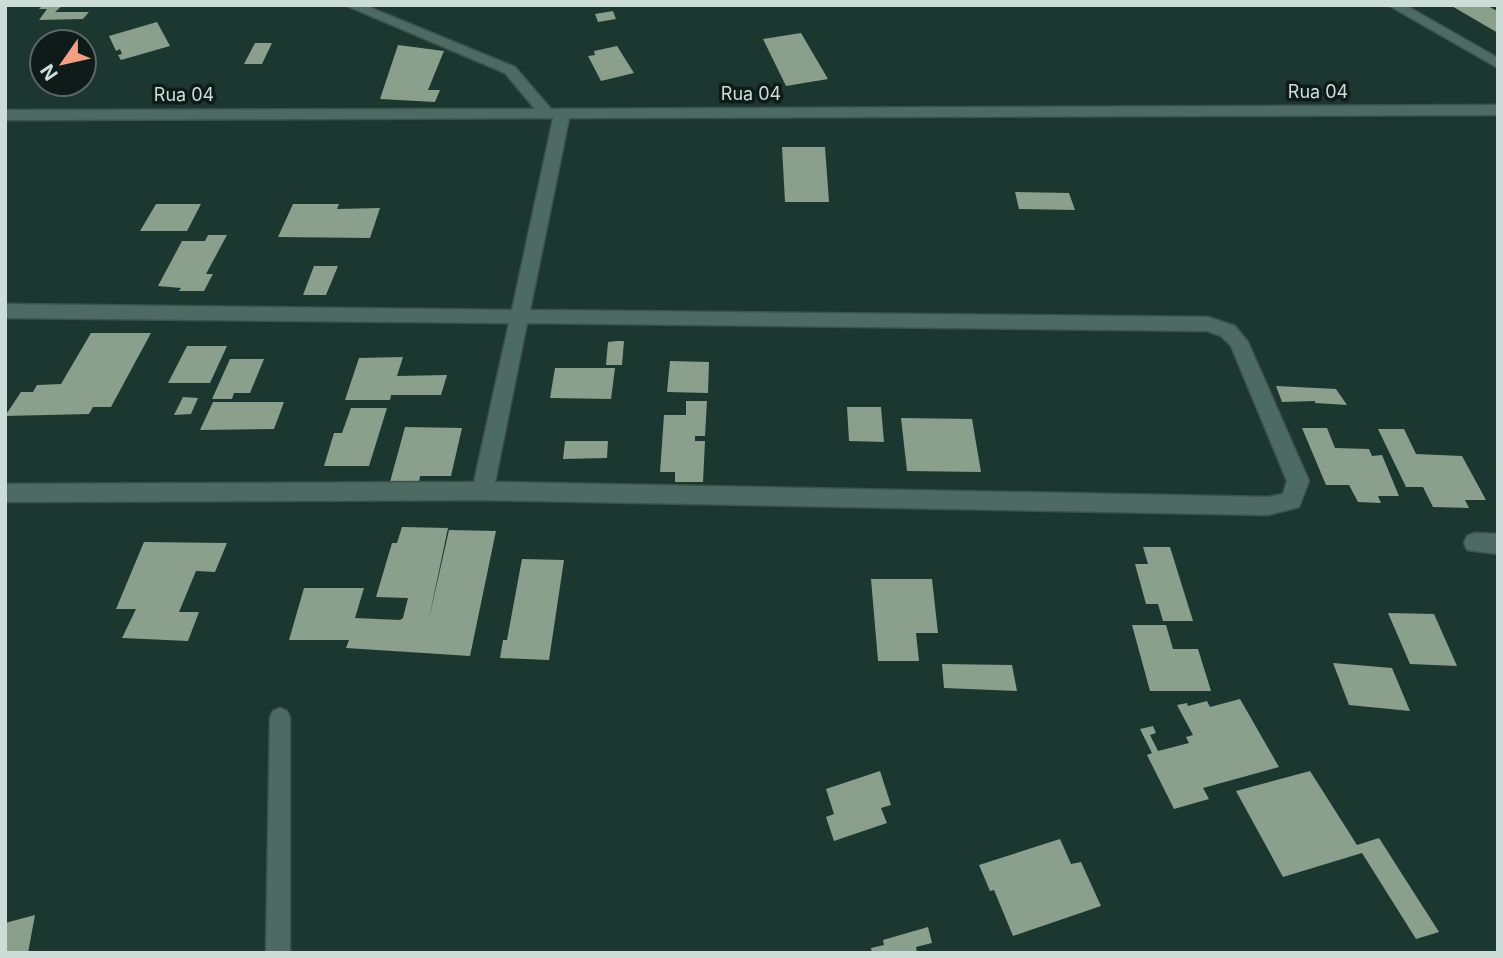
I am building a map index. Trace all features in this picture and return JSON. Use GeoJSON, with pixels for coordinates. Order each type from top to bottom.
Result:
{"type":"FeatureCollection","features":[{"type":"Feature","properties":{"kind":"street"},"geometry":{"type":"LineString","coordinates":[[352,5],[510,70],[555,114],[484,491]]}},
{"type":"Feature","properties":{"kind":"street"},"geometry":{"type":"LineString","coordinates":[[1395,5],[1498,64]]}},
{"type":"Feature","properties":{"kind":"street","name":"Rua 04"},"geometry":{"type":"LineString","coordinates":[[5,114],[1498,110]]}},
{"type":"Feature","properties":{"kind":"street"},"geometry":{"type":"LineString","coordinates":[[5,311],[1208,324],[1228,331],[1239,342],[1298,481],[1291,501],[1268,506],[484,491],[5,492]]}},
{"type":"Feature","properties":{"kind":"street"},"geometry":{"type":"LineString","coordinates":[[1475,543],[1498,544]]}},
{"type":"Feature","properties":{"kind":"lane"},"geometry":{"type":"LineString","coordinates":[[278,953],[281,718]]}},
{"type":"Feature","properties":{"kind":"building"},"geometry":{"type":"Polygon","coordinates":[[[43,5],[63,5],[55,12],[89,12],[83,19],[39,20],[47,9],[39,9],[43,5]]]}},
{"type":"Feature","properties":{"kind":"building"},"geometry":{"type":"Polygon","coordinates":[[[1450,5],[1486,5],[1497,11],[1498,33],[1450,5]]]}},
{"type":"Feature","properties":{"kind":"building"},"geometry":{"type":"Polygon","coordinates":[[[613,11],[616,19],[598,22],[595,14],[613,11]]]}},
{"type":"Feature","properties":{"kind":"building"},"geometry":{"type":"Polygon","coordinates":[[[157,22],[170,46],[121,60],[118,55],[122,54],[120,49],[116,51],[109,36],[157,22]]]}},
{"type":"Feature","properties":{"kind":"building"},"geometry":{"type":"Polygon","coordinates":[[[801,33],[828,79],[786,86],[763,39],[801,33]]]}},
{"type":"Feature","properties":{"kind":"building"},"geometry":{"type":"Polygon","coordinates":[[[255,43],[272,43],[262,64],[244,64],[255,43]]]}},
{"type":"Feature","properties":{"kind":"building"},"geometry":{"type":"Polygon","coordinates":[[[398,45],[444,51],[428,90],[440,90],[435,102],[380,99],[398,45]]]}},
{"type":"Feature","properties":{"kind":"building"},"geometry":{"type":"Polygon","coordinates":[[[617,46],[634,73],[601,81],[588,56],[595,55],[594,51],[617,46]]]}},
{"type":"Feature","properties":{"kind":"building"},"geometry":{"type":"Polygon","coordinates":[[[782,147],[825,147],[829,202],[785,202],[782,147]]]}},
{"type":"Feature","properties":{"kind":"building"},"geometry":{"type":"Polygon","coordinates":[[[1015,192],[1069,193],[1075,210],[1019,209],[1015,192]]]}},
{"type":"Feature","properties":{"kind":"building"},"geometry":{"type":"Polygon","coordinates":[[[156,204],[201,204],[187,231],[140,231],[156,204]]]}},
{"type":"Feature","properties":{"kind":"building"},"geometry":{"type":"Polygon","coordinates":[[[293,204],[339,204],[337,209],[380,208],[370,238],[278,237],[293,204]]]}},
{"type":"Feature","properties":{"kind":"building"},"geometry":{"type":"Polygon","coordinates":[[[208,235],[227,235],[206,274],[213,274],[204,291],[179,291],[181,288],[158,286],[182,241],[205,241],[208,235]]]}},
{"type":"Feature","properties":{"kind":"building"},"geometry":{"type":"Polygon","coordinates":[[[314,266],[338,266],[326,295],[303,295],[314,266]]]}},
{"type":"Feature","properties":{"kind":"building"},"geometry":{"type":"Polygon","coordinates":[[[91,333],[151,333],[111,407],[93,407],[89,414],[5,416],[21,392],[33,392],[37,385],[61,384],[91,333]]]}},
{"type":"Feature","properties":{"kind":"building"},"geometry":{"type":"Polygon","coordinates":[[[624,341],[622,365],[606,365],[608,342],[624,341]]]}},
{"type":"Feature","properties":{"kind":"building"},"geometry":{"type":"Polygon","coordinates":[[[187,346],[227,346],[210,383],[168,383],[187,346]]]}},
{"type":"Feature","properties":{"kind":"building"},"geometry":{"type":"Polygon","coordinates":[[[403,357],[397,376],[447,375],[441,395],[391,395],[390,400],[345,400],[359,358],[403,357]]]}},
{"type":"Feature","properties":{"kind":"building"},"geometry":{"type":"Polygon","coordinates":[[[230,359],[264,359],[250,393],[234,393],[232,399],[212,399],[230,359]]]}},
{"type":"Feature","properties":{"kind":"building"},"geometry":{"type":"Polygon","coordinates":[[[670,361],[709,362],[708,393],[667,392],[670,361]]]}},
{"type":"Feature","properties":{"kind":"building"},"geometry":{"type":"Polygon","coordinates":[[[555,368],[615,368],[611,399],[550,398],[555,368]]]}},
{"type":"Feature","properties":{"kind":"building"},"geometry":{"type":"Polygon","coordinates":[[[1276,386],[1336,389],[1347,405],[1315,401],[1282,402],[1276,386]]]}},
{"type":"Feature","properties":{"kind":"building"},"geometry":{"type":"Polygon","coordinates":[[[183,397],[198,398],[191,414],[174,415],[183,397]]]}},
{"type":"Feature","properties":{"kind":"building"},"geometry":{"type":"Polygon","coordinates":[[[686,401],[707,401],[705,436],[695,436],[695,441],[705,441],[703,482],[675,482],[675,472],[660,472],[664,415],[686,415],[686,401]]]}},
{"type":"Feature","properties":{"kind":"building"},"geometry":{"type":"Polygon","coordinates":[[[213,402],[284,402],[274,429],[200,430],[213,402]]]}},
{"type":"Feature","properties":{"kind":"building"},"geometry":{"type":"Polygon","coordinates":[[[847,407],[881,407],[884,442],[849,441],[847,407]]]}},
{"type":"Feature","properties":{"kind":"building"},"geometry":{"type":"Polygon","coordinates":[[[351,408],[387,408],[369,466],[324,466],[334,433],[342,433],[351,408]]]}},
{"type":"Feature","properties":{"kind":"building"},"geometry":{"type":"Polygon","coordinates":[[[901,418],[972,419],[981,472],[907,471],[901,418]]]}},
{"type":"Feature","properties":{"kind":"building"},"geometry":{"type":"Polygon","coordinates":[[[405,427],[462,428],[451,476],[420,476],[419,482],[390,482],[405,427]]]}},
{"type":"Feature","properties":{"kind":"building"},"geometry":{"type":"Polygon","coordinates":[[[1302,428],[1327,428],[1335,448],[1369,449],[1372,456],[1382,455],[1399,496],[1378,496],[1381,503],[1358,502],[1349,485],[1326,485],[1302,428]]]}},
{"type":"Feature","properties":{"kind":"building"},"geometry":{"type":"Polygon","coordinates":[[[1378,429],[1404,429],[1416,454],[1462,456],[1486,500],[1465,500],[1469,508],[1433,507],[1423,487],[1406,487],[1378,429]]]}},
{"type":"Feature","properties":{"kind":"building"},"geometry":{"type":"Polygon","coordinates":[[[565,441],[608,441],[607,458],[563,459],[565,441]]]}},
{"type":"Feature","properties":{"kind":"building"},"geometry":{"type":"Polygon","coordinates":[[[402,527],[448,528],[428,623],[449,530],[496,531],[470,656],[346,648],[349,640],[289,640],[304,588],[364,588],[355,618],[403,618],[408,598],[376,597],[392,543],[397,543],[402,527]]]}},
{"type":"Feature","properties":{"kind":"building"},"geometry":{"type":"Polygon","coordinates":[[[144,542],[227,543],[215,572],[196,571],[179,612],[199,612],[188,641],[122,638],[136,609],[116,609],[144,542]]]}},
{"type":"Feature","properties":{"kind":"building"},"geometry":{"type":"Polygon","coordinates":[[[1143,547],[1170,547],[1193,621],[1163,621],[1158,604],[1146,604],[1135,564],[1148,564],[1143,547]]]}},
{"type":"Feature","properties":{"kind":"building"},"geometry":{"type":"Polygon","coordinates":[[[522,559],[564,560],[549,660],[500,658],[503,640],[507,640],[522,559]]]}},
{"type":"Feature","properties":{"kind":"building"},"geometry":{"type":"Polygon","coordinates":[[[871,579],[932,579],[938,633],[916,633],[919,661],[878,661],[871,579]]]}},
{"type":"Feature","properties":{"kind":"building"},"geometry":{"type":"Polygon","coordinates":[[[1388,613],[1434,614],[1457,666],[1410,664],[1388,613]]]}},
{"type":"Feature","properties":{"kind":"building"},"geometry":{"type":"Polygon","coordinates":[[[1132,625],[1166,625],[1173,649],[1198,649],[1211,691],[1150,691],[1132,625]]]}},
{"type":"Feature","properties":{"kind":"building"},"geometry":{"type":"Polygon","coordinates":[[[1333,663],[1392,668],[1410,711],[1349,705],[1333,663]]]}},
{"type":"Feature","properties":{"kind":"building"},"geometry":{"type":"Polygon","coordinates":[[[942,664],[1012,665],[1017,691],[944,688],[942,664]]]}},
{"type":"Feature","properties":{"kind":"building"},"geometry":{"type":"Polygon","coordinates":[[[1240,699],[1279,767],[1203,788],[1209,799],[1174,809],[1147,755],[1152,753],[1140,729],[1153,726],[1156,733],[1150,735],[1158,751],[1189,743],[1186,737],[1193,735],[1177,705],[1187,703],[1188,706],[1207,701],[1210,707],[1240,699]]]}},
{"type":"Feature","properties":{"kind":"building"},"geometry":{"type":"Polygon","coordinates":[[[880,771],[891,805],[881,808],[887,823],[834,841],[826,817],[834,814],[826,789],[880,771]]]}},
{"type":"Feature","properties":{"kind":"building"},"geometry":{"type":"Polygon","coordinates":[[[1310,771],[1357,845],[1379,838],[1439,932],[1416,939],[1362,853],[1283,877],[1236,791],[1310,771]]]}},
{"type":"Feature","properties":{"kind":"building"},"geometry":{"type":"Polygon","coordinates":[[[1060,839],[1071,864],[1081,862],[1101,906],[1013,936],[994,890],[990,891],[979,865],[1060,839]]]}},
{"type":"Feature","properties":{"kind":"building"},"geometry":{"type":"Polygon","coordinates":[[[35,915],[28,953],[5,953],[5,923],[35,915]]]}},
{"type":"Feature","properties":{"kind":"building"},"geometry":{"type":"Polygon","coordinates":[[[928,927],[932,943],[916,947],[917,953],[872,953],[871,948],[884,945],[883,940],[928,927]]]}}]}
